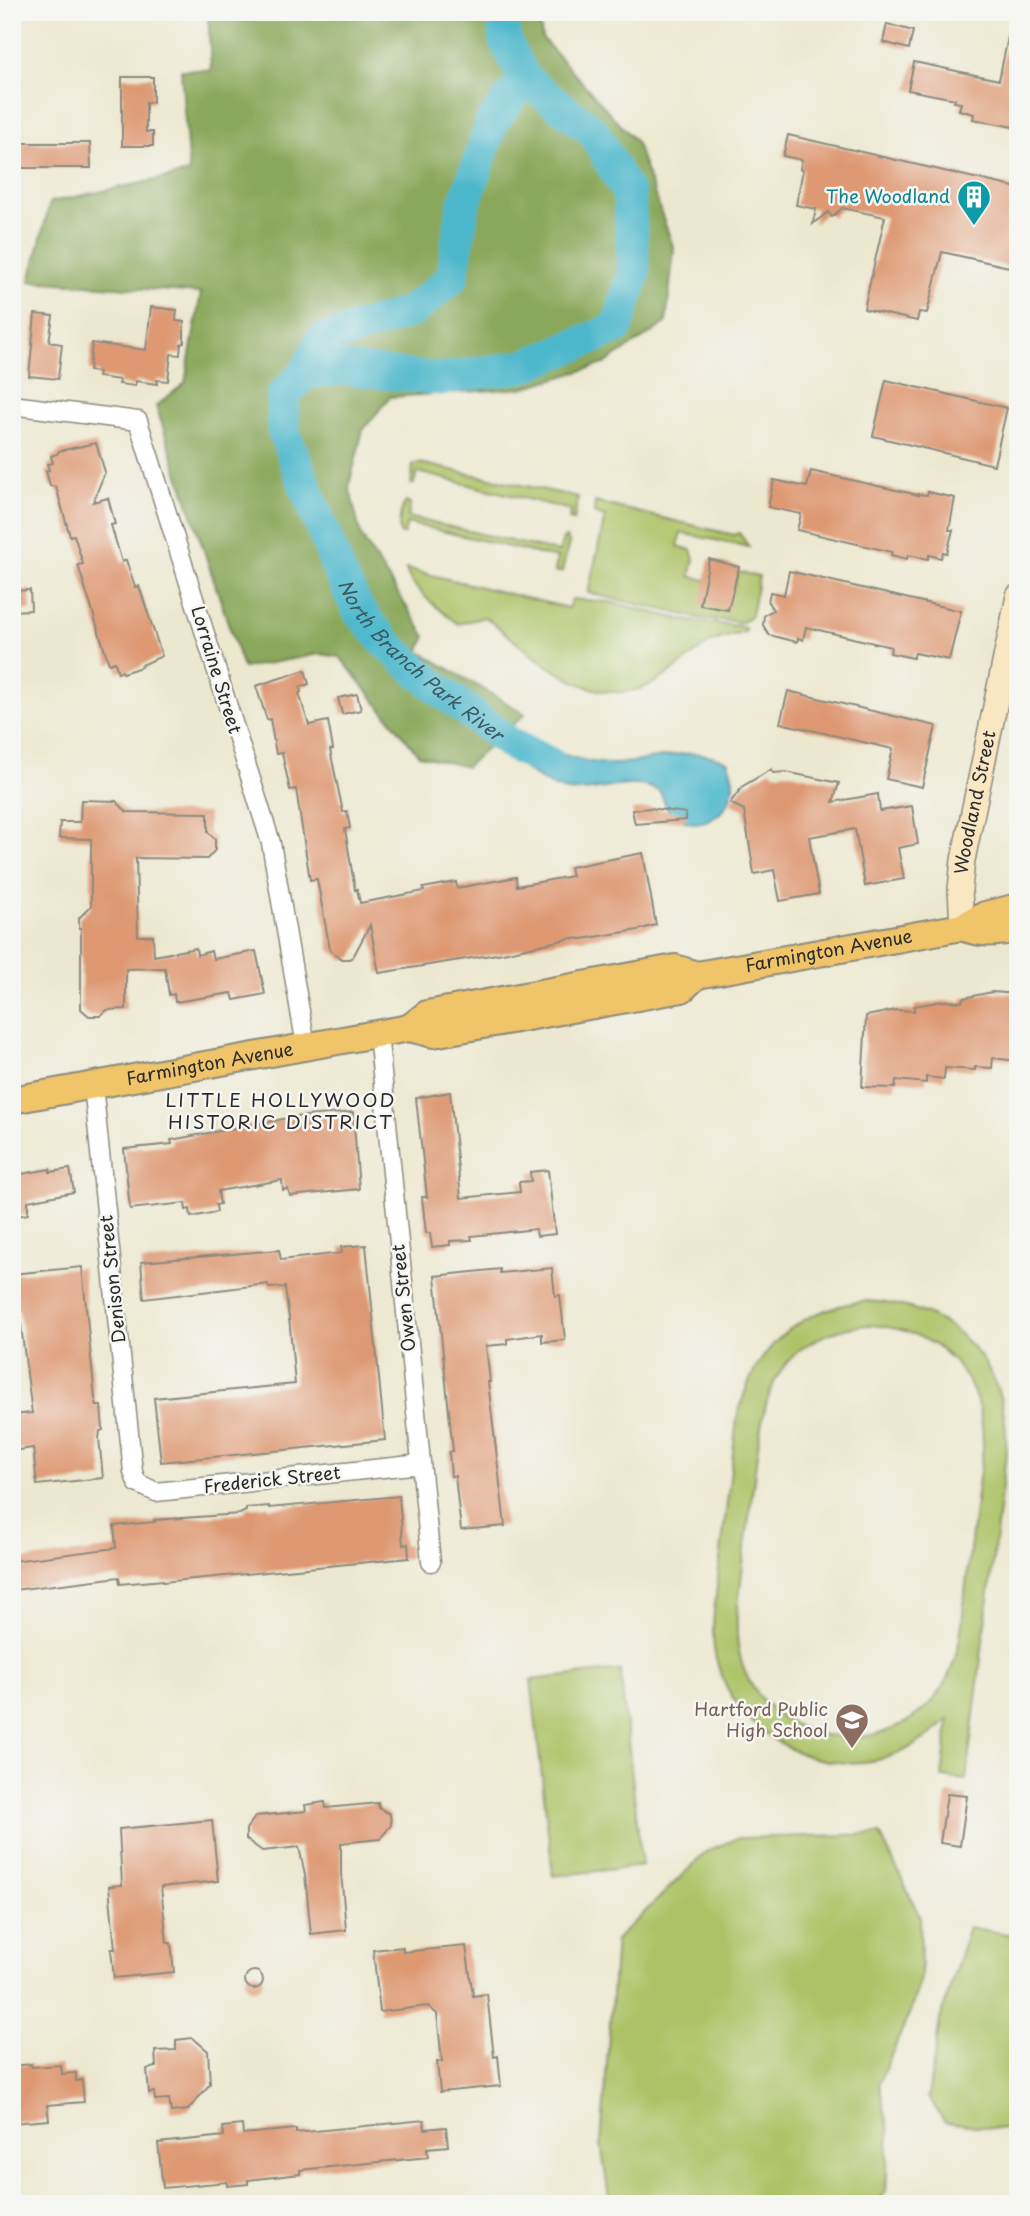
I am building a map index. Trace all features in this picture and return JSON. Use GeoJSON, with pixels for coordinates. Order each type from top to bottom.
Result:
{"type":"FeatureCollection","features":[{"type":"Feature","properties":{"kind":"main road","name":"Woodland Street"},"geometry":{"type":"LineString","coordinates":[[962,927],[960,889],[963,860],[1018,596]]}},
{"type":"Feature","properties":{"kind":"main road","name":"Farmington Avenue"},"geometry":{"type":"LineString","coordinates":[[12,1100],[378,1033],[409,1028],[433,1034],[682,989],[697,975],[962,927],[985,915],[1018,907]]}},
{"type":"Feature","properties":{"kind":"main road","name":"Farmington Avenue"},"geometry":{"type":"LineString","coordinates":[[962,927],[987,934],[1018,929]]}},
{"type":"Feature","properties":{"kind":"street","name":"Lorraine Street"},"geometry":{"type":"LineString","coordinates":[[12,405],[138,421],[271,843],[306,1046]]}},
{"type":"Feature","properties":{"kind":"street","name":"Owen Street"},"geometry":{"type":"LineString","coordinates":[[378,1033],[431,1562]]}},
{"type":"Feature","properties":{"kind":"street","name":"Denison Street"},"geometry":{"type":"LineString","coordinates":[[93,1085],[133,1472]]}},
{"type":"Feature","properties":{"kind":"street","name":"Frederick Street"},"geometry":{"type":"LineString","coordinates":[[133,1472],[137,1483],[156,1492],[421,1464]]}},
{"type":"Feature","properties":{"kind":"green space"},"geometry":{"type":"Polygon","coordinates":[[[208,12],[539,12],[542,38],[636,142],[674,249],[666,323],[604,364],[523,388],[390,397],[363,430],[349,486],[361,536],[426,637],[419,651],[525,714],[466,767],[419,755],[340,657],[320,654],[243,668],[156,406],[185,383],[201,293],[30,281],[50,202],[189,173],[181,70],[211,70],[208,12]]]}},
{"type":"Feature","properties":{"kind":"green space"},"geometry":{"type":"Polygon","coordinates":[[[419,463],[578,497],[574,520],[569,519],[571,510],[417,472],[414,484],[411,484],[413,465],[419,463]]]}},
{"type":"Feature","properties":{"kind":"green space"},"geometry":{"type":"Polygon","coordinates":[[[406,502],[410,504],[408,517],[559,552],[563,539],[566,538],[569,542],[562,572],[555,572],[557,558],[407,523],[404,534],[400,534],[400,517],[406,502]]]}},
{"type":"Feature","properties":{"kind":"green space"},"geometry":{"type":"Polygon","coordinates":[[[595,502],[734,535],[739,533],[749,547],[681,533],[678,546],[691,550],[694,559],[690,576],[734,588],[738,572],[759,576],[751,615],[743,622],[699,618],[588,593],[605,517],[594,513],[595,502]]]}},
{"type":"Feature","properties":{"kind":"green space"},"geometry":{"type":"Polygon","coordinates":[[[406,569],[568,608],[572,599],[610,602],[688,621],[740,626],[746,629],[745,632],[710,643],[648,686],[625,692],[603,691],[581,685],[560,674],[485,617],[458,624],[420,592],[406,569]]]}},
{"type":"Feature","properties":{"kind":"green space"},"geometry":{"type":"Polygon","coordinates":[[[865,1301],[897,1305],[926,1314],[950,1327],[971,1345],[987,1366],[998,1392],[1005,1421],[1006,1453],[966,1780],[942,1777],[949,1719],[908,1749],[872,1761],[843,1762],[814,1758],[788,1748],[763,1732],[743,1712],[727,1687],[716,1659],[713,1641],[714,1611],[737,1419],[744,1394],[766,1353],[780,1337],[817,1313],[865,1301]],[[865,1325],[832,1333],[807,1345],[788,1361],[775,1380],[766,1403],[757,1457],[737,1615],[737,1641],[741,1661],[759,1695],[781,1716],[807,1730],[836,1737],[865,1736],[894,1728],[920,1712],[941,1689],[958,1649],[983,1449],[976,1398],[966,1377],[935,1345],[915,1335],[891,1328],[865,1325]]]}},
{"type":"Feature","properties":{"kind":"green space"},"geometry":{"type":"Polygon","coordinates":[[[620,1670],[642,1866],[553,1876],[531,1680],[620,1670]]]}},
{"type":"Feature","properties":{"kind":"green space"},"geometry":{"type":"Polygon","coordinates":[[[880,1834],[920,1917],[921,1978],[910,2012],[879,2083],[889,2131],[886,2191],[875,2204],[610,2204],[601,2144],[616,1940],[708,1850],[739,1838],[880,1834]]]}},
{"type":"Feature","properties":{"kind":"green space"},"geometry":{"type":"Polygon","coordinates":[[[969,1927],[1018,1936],[1018,2131],[945,2122],[928,2097],[940,2020],[969,1927]]]}},
{"type":"Feature","properties":{"kind":"water"},"geometry":{"type":"Polygon","coordinates":[[[525,737],[551,751],[604,764],[671,755],[714,756],[728,762],[733,781],[731,796],[719,814],[701,822],[691,822],[670,812],[660,792],[649,787],[627,785],[580,791],[561,789],[544,782],[505,755],[512,745],[525,737]]]}},
{"type":"Feature","properties":{"kind":"building"},"geometry":{"type":"Polygon","coordinates":[[[1011,23],[1018,24],[1018,128],[973,119],[974,114],[959,110],[961,103],[954,102],[955,99],[908,90],[914,62],[999,80],[1011,23]]]}},
{"type":"Feature","properties":{"kind":"building"},"geometry":{"type":"Polygon","coordinates":[[[887,24],[913,31],[909,49],[883,42],[887,24]]]}},
{"type":"Feature","properties":{"kind":"building"},"geometry":{"type":"Polygon","coordinates":[[[122,77],[153,77],[153,102],[146,102],[146,132],[153,132],[153,146],[122,146],[122,77]]]}},
{"type":"Feature","properties":{"kind":"building","name":"The Woodland"},"geometry":{"type":"Polygon","coordinates":[[[788,135],[1018,188],[1018,225],[1009,267],[942,252],[927,313],[919,312],[917,321],[864,309],[885,217],[842,208],[832,217],[828,212],[813,224],[816,209],[796,205],[803,170],[800,169],[802,160],[783,156],[788,135]]]}},
{"type":"Feature","properties":{"kind":"building"},"geometry":{"type":"Polygon","coordinates":[[[22,143],[90,143],[91,168],[22,168],[22,143]]]}},
{"type":"Feature","properties":{"kind":"building"},"geometry":{"type":"Polygon","coordinates":[[[151,307],[177,310],[176,321],[184,322],[184,343],[181,344],[180,355],[171,354],[168,381],[157,380],[157,384],[136,381],[135,386],[119,384],[120,380],[98,377],[99,372],[89,371],[92,343],[146,350],[151,307]]]}},
{"type":"Feature","properties":{"kind":"building"},"geometry":{"type":"Polygon","coordinates":[[[35,314],[53,316],[49,342],[62,344],[58,379],[29,376],[35,314]]]}},
{"type":"Feature","properties":{"kind":"building"},"geometry":{"type":"Polygon","coordinates":[[[886,380],[1007,408],[994,465],[873,436],[886,380]]]}},
{"type":"Feature","properties":{"kind":"building"},"geometry":{"type":"Polygon","coordinates":[[[96,443],[105,472],[93,502],[108,498],[115,524],[111,525],[122,562],[126,560],[135,587],[139,586],[162,656],[123,673],[118,673],[115,662],[109,664],[78,565],[83,564],[74,535],[70,536],[56,487],[50,486],[46,471],[49,470],[47,464],[53,463],[51,456],[59,451],[96,443]]]}},
{"type":"Feature","properties":{"kind":"building"},"geometry":{"type":"Polygon","coordinates":[[[811,471],[918,495],[927,495],[928,492],[955,498],[949,530],[953,530],[947,553],[943,552],[941,558],[929,555],[928,559],[908,555],[907,559],[891,555],[892,552],[797,530],[801,514],[768,507],[774,480],[807,487],[811,471]]]}},
{"type":"Feature","properties":{"kind":"building"},"geometry":{"type":"Polygon","coordinates":[[[709,559],[739,567],[728,610],[700,605],[709,559]]]}},
{"type":"Feature","properties":{"kind":"building"},"geometry":{"type":"Polygon","coordinates":[[[789,571],[961,611],[949,660],[915,653],[913,658],[890,653],[891,647],[806,627],[803,640],[798,638],[797,642],[769,635],[763,625],[764,615],[773,610],[768,602],[770,592],[784,595],[789,571]]]}},
{"type":"Feature","properties":{"kind":"building"},"geometry":{"type":"Polygon","coordinates":[[[30,590],[31,610],[12,611],[12,591],[30,590]]]}},
{"type":"Feature","properties":{"kind":"building"},"geometry":{"type":"Polygon","coordinates":[[[305,670],[309,684],[300,687],[299,693],[309,725],[328,721],[333,749],[330,750],[343,812],[347,811],[350,828],[345,829],[355,890],[357,889],[360,903],[456,882],[457,888],[516,877],[517,886],[572,876],[570,867],[643,853],[656,925],[379,973],[370,925],[353,957],[342,959],[330,950],[317,879],[310,880],[296,789],[290,790],[282,753],[276,754],[270,719],[267,720],[256,686],[305,670]]]}},
{"type":"Feature","properties":{"kind":"building"},"geometry":{"type":"Polygon","coordinates":[[[788,691],[936,726],[922,787],[886,779],[893,749],[780,723],[788,691]]]}},
{"type":"Feature","properties":{"kind":"building"},"geometry":{"type":"Polygon","coordinates":[[[357,694],[361,710],[342,714],[338,698],[357,694]]]}},
{"type":"Feature","properties":{"kind":"building"},"geometry":{"type":"Polygon","coordinates":[[[772,769],[773,773],[786,772],[839,783],[833,802],[878,794],[880,811],[912,806],[918,844],[898,848],[904,879],[865,886],[855,829],[809,837],[819,894],[780,901],[774,870],[754,874],[744,810],[730,803],[743,786],[772,769]]]}},
{"type":"Feature","properties":{"kind":"building"},"geometry":{"type":"Polygon","coordinates":[[[81,800],[116,801],[127,812],[208,813],[208,832],[215,839],[215,850],[207,859],[136,858],[138,936],[153,936],[154,956],[196,948],[197,955],[211,951],[213,959],[256,951],[265,994],[234,1000],[232,993],[175,1002],[174,994],[169,995],[165,968],[126,969],[126,1009],[107,1010],[100,1016],[89,1016],[81,1009],[79,918],[91,906],[91,839],[59,838],[60,822],[80,822],[81,800]]]}},
{"type":"Feature","properties":{"kind":"building"},"geometry":{"type":"Polygon","coordinates":[[[650,808],[686,813],[686,820],[635,824],[632,810],[650,808]]]}},
{"type":"Feature","properties":{"kind":"building"},"geometry":{"type":"Polygon","coordinates":[[[992,992],[1018,994],[1018,1061],[993,1058],[992,1068],[945,1068],[944,1079],[926,1077],[926,1083],[896,1080],[895,1088],[862,1087],[866,1016],[896,1010],[914,1011],[914,1006],[943,1001],[962,1002],[963,998],[992,992]]]}},
{"type":"Feature","properties":{"kind":"building"},"geometry":{"type":"Polygon","coordinates":[[[450,1092],[461,1198],[520,1192],[519,1182],[531,1181],[530,1172],[548,1170],[555,1234],[537,1236],[536,1229],[471,1236],[472,1240],[450,1241],[450,1245],[432,1247],[430,1233],[426,1233],[422,1197],[427,1197],[416,1098],[450,1092]]]}},
{"type":"Feature","properties":{"kind":"building"},"geometry":{"type":"Polygon","coordinates":[[[353,1112],[359,1189],[290,1196],[288,1189],[283,1190],[282,1180],[218,1191],[220,1204],[216,1205],[217,1212],[191,1217],[190,1209],[186,1210],[185,1203],[130,1209],[124,1149],[172,1144],[171,1140],[294,1117],[353,1112]]]}},
{"type":"Feature","properties":{"kind":"building"},"geometry":{"type":"Polygon","coordinates":[[[20,1168],[21,1174],[70,1169],[74,1192],[28,1201],[28,1214],[12,1217],[12,1169],[20,1168]]]}},
{"type":"Feature","properties":{"kind":"building"},"geometry":{"type":"Polygon","coordinates":[[[366,1245],[385,1440],[161,1462],[154,1398],[295,1384],[290,1327],[285,1287],[269,1288],[268,1284],[144,1299],[141,1262],[279,1250],[281,1260],[342,1253],[341,1247],[366,1245]]]}},
{"type":"Feature","properties":{"kind":"building"},"geometry":{"type":"Polygon","coordinates":[[[82,1267],[95,1398],[97,1406],[101,1406],[103,1430],[100,1431],[99,1438],[103,1478],[37,1485],[33,1448],[12,1451],[12,1415],[32,1413],[19,1310],[12,1311],[12,1274],[82,1267]]]}},
{"type":"Feature","properties":{"kind":"building"},"geometry":{"type":"Polygon","coordinates":[[[552,1268],[555,1296],[560,1295],[565,1340],[542,1342],[542,1334],[507,1339],[507,1344],[486,1346],[505,1526],[461,1530],[455,1476],[451,1476],[449,1452],[453,1451],[435,1276],[500,1269],[500,1273],[552,1268]]]}},
{"type":"Feature","properties":{"kind":"building"},"geometry":{"type":"Polygon","coordinates":[[[399,1496],[403,1545],[408,1544],[409,1558],[163,1582],[120,1584],[119,1577],[14,1590],[12,1561],[116,1548],[114,1526],[155,1522],[154,1520],[240,1514],[246,1511],[246,1508],[399,1496]]]}},
{"type":"Feature","properties":{"kind":"building"},"geometry":{"type":"Polygon","coordinates":[[[947,1794],[967,1796],[960,1846],[940,1843],[947,1794]]]}},
{"type":"Feature","properties":{"kind":"building"},"geometry":{"type":"Polygon","coordinates":[[[325,1802],[326,1808],[378,1803],[379,1808],[390,1814],[391,1825],[380,1839],[341,1843],[346,1930],[311,1934],[305,1875],[299,1847],[262,1851],[246,1839],[246,1829],[256,1816],[306,1811],[305,1805],[325,1802]]]}},
{"type":"Feature","properties":{"kind":"building"},"geometry":{"type":"Polygon","coordinates":[[[212,1820],[218,1881],[161,1887],[167,1943],[171,1943],[174,1972],[114,1978],[111,1949],[115,1949],[109,1886],[122,1885],[119,1829],[212,1820]]]}},
{"type":"Feature","properties":{"kind":"building"},"geometry":{"type":"Polygon","coordinates":[[[466,1946],[473,1996],[487,1994],[494,2057],[498,2056],[501,2086],[440,2092],[437,2062],[442,2062],[437,2014],[428,2006],[380,2012],[373,1950],[403,1947],[403,1952],[466,1946]]]}},
{"type":"Feature","properties":{"kind":"building"},"geometry":{"type":"Polygon","coordinates":[[[250,1971],[258,1971],[263,1980],[261,1987],[250,1989],[245,1984],[245,1976],[250,1971]]]}},
{"type":"Feature","properties":{"kind":"building"},"geometry":{"type":"Polygon","coordinates":[[[193,2038],[208,2051],[210,2084],[188,2110],[171,2112],[169,2099],[155,2100],[154,2092],[149,2093],[147,2069],[156,2067],[155,2051],[176,2050],[176,2040],[193,2038]]]}},
{"type":"Feature","properties":{"kind":"building"},"geometry":{"type":"Polygon","coordinates":[[[31,2064],[32,2067],[61,2065],[62,2074],[76,2073],[76,2081],[82,2080],[84,2102],[47,2105],[49,2120],[12,2123],[12,2066],[31,2064]]]}},
{"type":"Feature","properties":{"kind":"building"},"geometry":{"type":"Polygon","coordinates":[[[424,2120],[425,2129],[446,2127],[448,2146],[427,2148],[428,2157],[300,2170],[300,2174],[248,2180],[248,2184],[227,2186],[227,2182],[163,2188],[158,2143],[224,2136],[223,2127],[242,2125],[243,2134],[296,2129],[296,2133],[424,2120]]]}},
{"type":"Feature","properties":{"kind":"waterway","name":"North Branch Park River"},"geometry":{"type":"LineString","coordinates":[[503,12],[505,41],[525,79],[593,131],[629,195],[634,273],[617,328],[524,366],[440,379],[346,369],[306,372],[283,395],[283,430],[339,571],[359,611],[388,645],[436,687],[512,745],[551,764]]}},
{"type":"Feature","properties":{"kind":"waterway","name":"North Branch Park River"},"geometry":{"type":"LineString","coordinates":[[306,372],[321,341],[412,311],[452,278],[463,207],[493,120],[525,79]]}},
{"type":"Feature","properties":{"kind":"place","name":"The Woodland"},"geometry":{"type":"Point","coordinates":[974,227]}},
{"type":"Feature","properties":{"kind":"place","name":"Hartford Public High School"},"geometry":{"type":"Point","coordinates":[852,1750]}},
{"type":"Feature","properties":{"kind":"district","name":"LITTLE HOLLYWOOD HISTORIC DISTRICT"},"geometry":{"type":"Point","coordinates":[281,1111]}}]}
